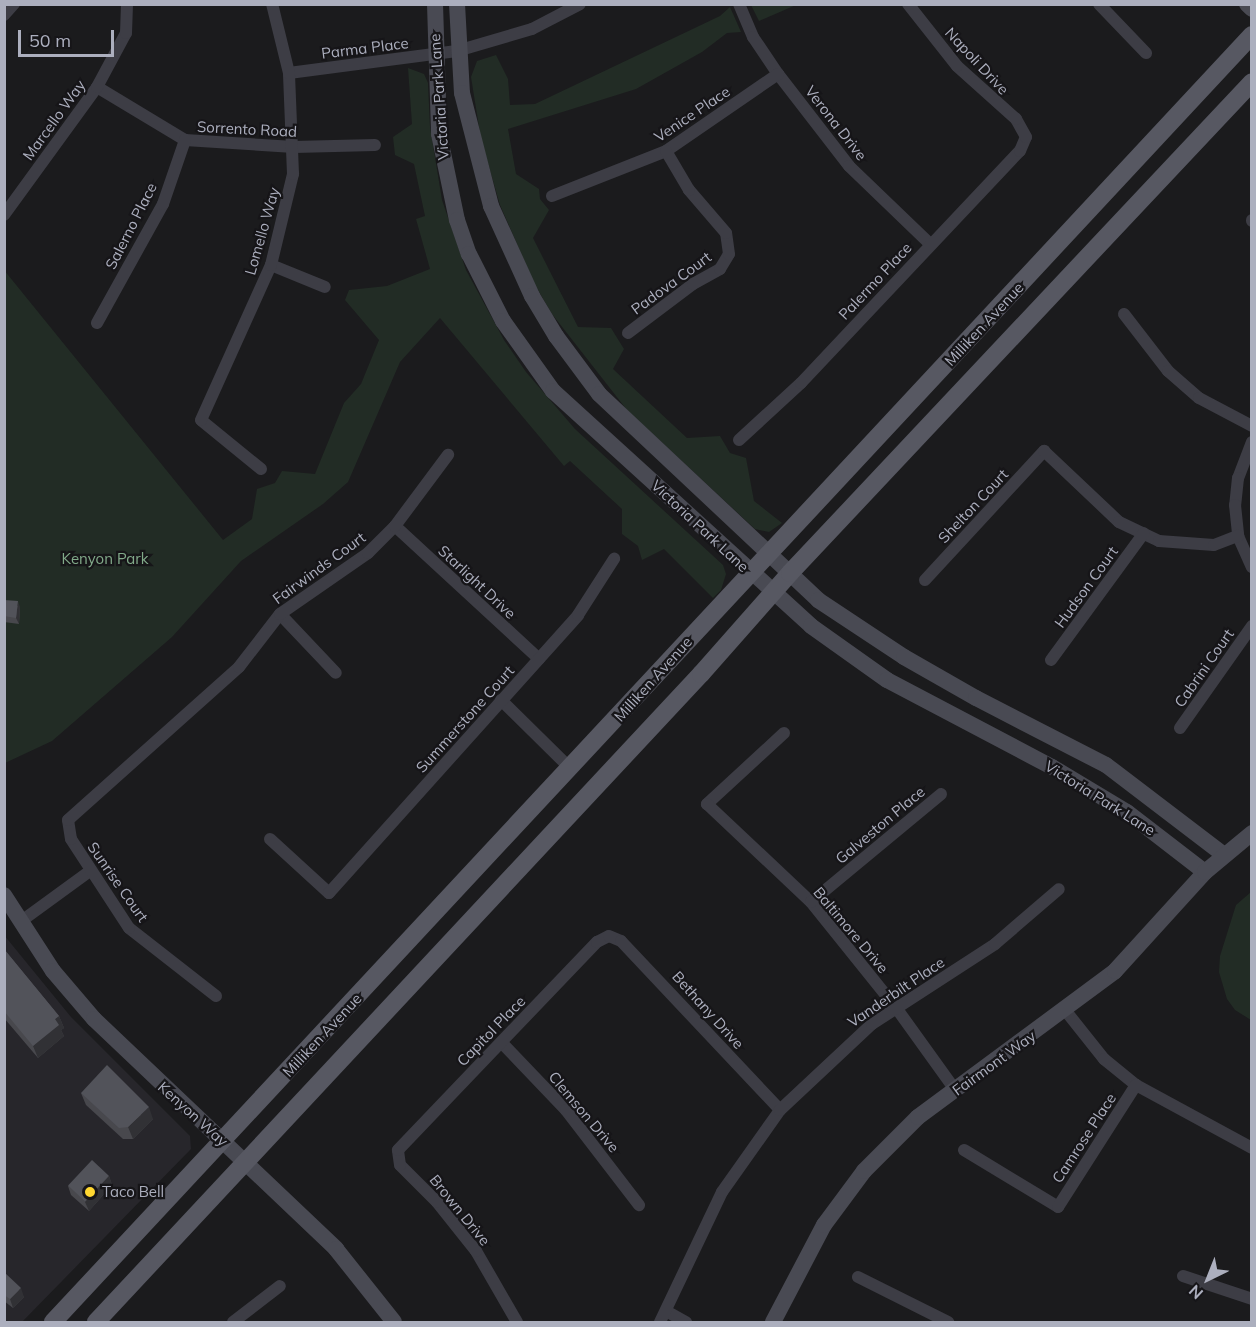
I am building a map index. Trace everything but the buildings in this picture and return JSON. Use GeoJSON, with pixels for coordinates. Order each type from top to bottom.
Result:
{"type":"FeatureCollection","features":[{"type":"Feature","properties":{"kind":"main road","name":"Milliken Avenue"},"geometry":{"type":"LineString","coordinates":[[52,1323],[571,769],[768,552],[1251,35]]}},
{"type":"Feature","properties":{"kind":"main road","name":"Milliken Avenue"},"geometry":{"type":"LineString","coordinates":[[96,1323],[790,573],[1251,82]]}},
{"type":"Feature","properties":{"kind":"street"},"geometry":{"type":"LineString","coordinates":[[4,15],[14,4]]}},
{"type":"Feature","properties":{"kind":"street","name":"Marcello Way"},"geometry":{"type":"LineString","coordinates":[[4,215],[97,87],[126,33],[127,4]]}},
{"type":"Feature","properties":{"kind":"street","name":"Victoria Park Lane"},"geometry":{"type":"LineString","coordinates":[[435,4],[439,134],[448,189],[469,254],[503,321],[553,391],[811,626],[887,680],[1053,766],[1147,825],[1205,872]]}},
{"type":"Feature","properties":{"kind":"street","name":"Victoria Park Lane"},"geometry":{"type":"LineString","coordinates":[[457,4],[457,51],[470,134],[491,207],[510,254],[556,336],[625,422],[818,600],[904,657],[1106,765],[1223,854]]}},
{"type":"Feature","properties":{"kind":"street","name":"Parma Place"},"geometry":{"type":"LineString","coordinates":[[289,73],[457,51],[532,29],[580,4]]}},
{"type":"Feature","properties":{"kind":"street","name":"Verona Drive"},"geometry":{"type":"LineString","coordinates":[[739,4],[753,37],[778,74],[849,166],[930,244]]}},
{"type":"Feature","properties":{"kind":"street","name":"Napoli Drive"},"geometry":{"type":"LineString","coordinates":[[908,4],[957,66],[1016,119],[1026,137]]}},
{"type":"Feature","properties":{"kind":"street"},"geometry":{"type":"LineString","coordinates":[[1099,4],[1146,53]]}},
{"type":"Feature","properties":{"kind":"street"},"geometry":{"type":"LineString","coordinates":[[1247,4],[1251,9]]}},
{"type":"Feature","properties":{"kind":"street","name":"Lomello Way"},"geometry":{"type":"LineString","coordinates":[[261,469],[201,420],[271,265],[285,219],[294,147],[290,131],[289,73],[273,5]]}},
{"type":"Feature","properties":{"kind":"street","name":"Venice Place"},"geometry":{"type":"LineString","coordinates":[[552,196],[666,151],[778,74]]}},
{"type":"Feature","properties":{"kind":"street","name":"Sorrento Road"},"geometry":{"type":"LineString","coordinates":[[97,87],[185,140],[294,147],[375,145]]}},
{"type":"Feature","properties":{"kind":"street","name":"Palermo Place"},"geometry":{"type":"LineString","coordinates":[[739,440],[801,384],[930,244],[1020,151],[1026,137]]}},
{"type":"Feature","properties":{"kind":"street","name":"Salerno Place"},"geometry":{"type":"LineString","coordinates":[[97,323],[163,204],[185,140]]}},
{"type":"Feature","properties":{"kind":"street","name":"Padova Court"},"geometry":{"type":"LineString","coordinates":[[628,333],[685,289],[720,269],[729,254],[726,233],[695,198],[666,151]]}},
{"type":"Feature","properties":{"kind":"street"},"geometry":{"type":"LineString","coordinates":[[271,265],[325,287]]}},
{"type":"Feature","properties":{"kind":"street"},"geometry":{"type":"LineString","coordinates":[[1124,314],[1168,371],[1199,398],[1251,426]]}},
{"type":"Feature","properties":{"kind":"street"},"geometry":{"type":"LineString","coordinates":[[1251,442],[1238,478],[1234,505],[1238,536],[1251,567]]}},
{"type":"Feature","properties":{"kind":"street","name":"Shelton Court"},"geometry":{"type":"LineString","coordinates":[[925,580],[1044,451],[1119,522],[1144,533]]}},
{"type":"Feature","properties":{"kind":"street","name":"Fairwinds Court"},"geometry":{"type":"LineString","coordinates":[[68,820],[239,667],[280,614],[368,553],[394,526],[448,455]]}},
{"type":"Feature","properties":{"kind":"street","name":"Starlight Drive"},"geometry":{"type":"LineString","coordinates":[[394,526],[539,659]]}},
{"type":"Feature","properties":{"kind":"street"},"geometry":{"type":"LineString","coordinates":[[1144,533],[1159,541],[1214,545],[1238,536]]}},
{"type":"Feature","properties":{"kind":"street","name":"Hudson Court"},"geometry":{"type":"LineString","coordinates":[[1051,660],[1144,533]]}},
{"type":"Feature","properties":{"kind":"street","name":"Summerstone Court"},"geometry":{"type":"LineString","coordinates":[[270,838],[329,893],[578,615],[614,559]]}},
{"type":"Feature","properties":{"kind":"street"},"geometry":{"type":"LineString","coordinates":[[280,614],[336,673]]}},
{"type":"Feature","properties":{"kind":"street","name":"Cabrini Court"},"geometry":{"type":"LineString","coordinates":[[1180,728],[1251,626]]}},
{"type":"Feature","properties":{"kind":"street"},"geometry":{"type":"LineString","coordinates":[[501,700],[571,769]]}},
{"type":"Feature","properties":{"kind":"street","name":"Baltimore Drive"},"geometry":{"type":"LineString","coordinates":[[784,733],[707,804],[811,902],[897,1009],[956,1090]]}},
{"type":"Feature","properties":{"kind":"street","name":"Galveston Place"},"geometry":{"type":"LineString","coordinates":[[811,902],[941,794]]}},
{"type":"Feature","properties":{"kind":"street","name":"Sunrise Court"},"geometry":{"type":"LineString","coordinates":[[68,820],[70,838],[129,928],[216,996]]}},
{"type":"Feature","properties":{"kind":"street","name":"Fairmont Way"},"geometry":{"type":"LineString","coordinates":[[773,1323],[824,1225],[864,1171],[918,1117],[1115,971],[1205,872],[1223,854],[1251,833]]}},
{"type":"Feature","properties":{"kind":"street"},"geometry":{"type":"LineString","coordinates":[[20,922],[90,871]]}},
{"type":"Feature","properties":{"kind":"street","name":"Vanderbilt Place"},"geometry":{"type":"LineString","coordinates":[[663,1317],[722,1192],[780,1110],[831,1058],[872,1024],[995,944],[1059,889]]}},
{"type":"Feature","properties":{"kind":"street","name":"Kenyon Way"},"geometry":{"type":"LineString","coordinates":[[4,895],[53,971],[94,1019],[336,1249],[394,1323]]}},
{"type":"Feature","properties":{"kind":"street","name":"Capitol Place"},"geometry":{"type":"LineString","coordinates":[[398,1150],[586,952],[609,936]]}},
{"type":"Feature","properties":{"kind":"street","name":"Bethany Drive"},"geometry":{"type":"LineString","coordinates":[[609,936],[621,941],[690,1010],[780,1110]]}},
{"type":"Feature","properties":{"kind":"street"},"geometry":{"type":"LineString","coordinates":[[1065,1010],[1104,1059],[1136,1084],[1251,1148]]}},
{"type":"Feature","properties":{"kind":"street","name":"Clemson Drive"},"geometry":{"type":"LineString","coordinates":[[502,1042],[566,1110],[639,1205]]}},
{"type":"Feature","properties":{"kind":"street","name":"Camrose Place"},"geometry":{"type":"LineString","coordinates":[[964,1150],[1058,1207],[1136,1084]]}},
{"type":"Feature","properties":{"kind":"street","name":"Brown Drive"},"geometry":{"type":"LineString","coordinates":[[398,1150],[400,1166],[437,1202],[476,1251],[517,1323]]}},
{"type":"Feature","properties":{"kind":"street"},"geometry":{"type":"LineString","coordinates":[[1183,1276],[1251,1299]]}},
{"type":"Feature","properties":{"kind":"street"},"geometry":{"type":"LineString","coordinates":[[858,1277],[948,1323]]}},
{"type":"Feature","properties":{"kind":"street"},"geometry":{"type":"LineString","coordinates":[[233,1323],[280,1286]]}},
{"type":"Feature","properties":{"kind":"street"},"geometry":{"type":"LineString","coordinates":[[663,1317],[686,1323]]}},
{"type":"Feature","properties":{"kind":"shaded area"},"geometry":{"type":"Polygon","coordinates":[[[4,935],[71,1017],[190,1136],[191,1149],[22,1322],[4,1322],[4,935]]]}},
{"type":"Feature","properties":{"kind":"green space"},"geometry":{"type":"Polygon","coordinates":[[[751,5],[796,5],[759,21],[751,5]]]}},
{"type":"Feature","properties":{"kind":"green space"},"geometry":{"type":"Polygon","coordinates":[[[730,7],[741,32],[727,33],[702,52],[636,89],[508,129],[516,174],[539,189],[540,199],[549,210],[533,238],[578,327],[611,328],[624,349],[613,369],[687,438],[720,436],[730,453],[746,458],[754,501],[782,523],[769,532],[755,529],[627,410],[552,314],[535,285],[500,205],[481,139],[471,77],[477,61],[496,55],[508,79],[510,105],[535,104],[720,16],[730,7]]]}},
{"type":"Feature","properties":{"kind":"green space","name":"Kenyon Park"},"geometry":{"type":"Polygon","coordinates":[[[408,68],[424,74],[428,83],[430,127],[442,200],[466,270],[504,340],[526,372],[575,429],[723,565],[726,574],[721,590],[713,598],[664,549],[642,560],[638,546],[622,534],[622,509],[570,461],[564,466],[440,318],[400,362],[348,482],[323,504],[241,561],[172,637],[52,741],[5,763],[4,270],[223,540],[252,519],[257,489],[275,483],[282,471],[315,474],[344,403],[361,384],[379,340],[345,300],[349,290],[387,286],[430,269],[416,219],[425,216],[414,164],[395,155],[393,137],[412,124],[408,68]]]}},
{"type":"Feature","properties":{"kind":"green space"},"geometry":{"type":"Polygon","coordinates":[[[1251,892],[1251,1020],[1235,1010],[1227,999],[1219,972],[1220,956],[1236,905],[1251,892]]]}},
{"type":"Feature","properties":{"kind":"place","name":"Taco Bell"},"geometry":{"type":"Point","coordinates":[90,1192]}}]}
